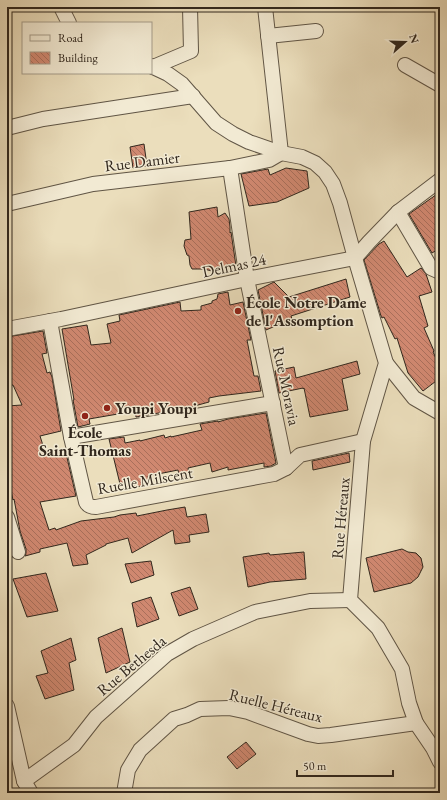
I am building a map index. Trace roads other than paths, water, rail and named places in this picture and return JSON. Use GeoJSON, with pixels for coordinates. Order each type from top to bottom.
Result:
{"type":"FeatureCollection","features":[{"type":"Feature","properties":{"kind":"street"},"geometry":{"type":"LineString","coordinates":[[61,7],[68,22]]}},
{"type":"Feature","properties":{"kind":"street"},"geometry":{"type":"LineString","coordinates":[[152,67],[191,51],[190,7]]}},
{"type":"Feature","properties":{"kind":"street"},"geometry":{"type":"LineString","coordinates":[[265,7],[281,153]]}},
{"type":"Feature","properties":{"kind":"street"},"geometry":{"type":"LineString","coordinates":[[268,36],[316,31]]}},
{"type":"Feature","properties":{"kind":"street"},"geometry":{"type":"LineString","coordinates":[[405,65],[440,84]]}},
{"type":"Feature","properties":{"kind":"street"},"geometry":{"type":"LineString","coordinates":[[152,67],[168,74],[182,84],[216,122],[233,134],[249,142],[281,153],[302,157],[314,163],[325,172],[333,184],[340,203],[386,363],[414,398],[440,413]]}},
{"type":"Feature","properties":{"kind":"street"},"geometry":{"type":"LineString","coordinates":[[7,128],[43,120],[194,96]]}},
{"type":"Feature","properties":{"kind":"street","name":"Rue Damier"},"geometry":{"type":"LineString","coordinates":[[7,204],[93,184],[230,168],[269,160],[281,153]]}},
{"type":"Feature","properties":{"kind":"street","name":"Rue Moravia"},"geometry":{"type":"LineString","coordinates":[[230,168],[247,279],[286,468]]}},
{"type":"Feature","properties":{"kind":"street"},"geometry":{"type":"LineString","coordinates":[[355,258],[398,212],[440,180]]}},
{"type":"Feature","properties":{"kind":"street"},"geometry":{"type":"LineString","coordinates":[[398,212],[431,268],[440,272]]}},
{"type":"Feature","properties":{"kind":"street","name":"Delmas 24"},"geometry":{"type":"LineString","coordinates":[[7,329],[355,258]]}},
{"type":"Feature","properties":{"kind":"street","name":"Ruelle Milscent"},"geometry":{"type":"LineString","coordinates":[[50,321],[71,437],[86,502],[92,507],[274,474],[286,468],[300,455],[364,441]]}},
{"type":"Feature","properties":{"kind":"street","name":"Rue Héreaux"},"geometry":{"type":"LineString","coordinates":[[350,600],[364,441],[386,363]]}},
{"type":"Feature","properties":{"kind":"street"},"geometry":{"type":"LineString","coordinates":[[71,437],[273,403]]}},
{"type":"Feature","properties":{"kind":"street"},"geometry":{"type":"LineString","coordinates":[[7,517],[18,552]]}},
{"type":"Feature","properties":{"kind":"street"},"geometry":{"type":"LineString","coordinates":[[350,600],[378,628],[402,669],[409,703],[416,723],[433,748],[440,762]]}},
{"type":"Feature","properties":{"kind":"street","name":"Rue Bethesda"},"geometry":{"type":"LineString","coordinates":[[28,787],[74,745],[96,717],[167,654],[193,639],[255,612],[310,601],[350,600]]}},
{"type":"Feature","properties":{"kind":"street"},"geometry":{"type":"LineString","coordinates":[[7,706],[28,787]]}},
{"type":"Feature","properties":{"kind":"street","name":"Ruelle Héreaux"},"geometry":{"type":"LineString","coordinates":[[124,793],[128,770],[140,750],[174,719],[200,709],[229,708],[248,712],[308,734],[318,736],[416,723]]}},
{"type":"Feature","properties":{"kind":"place","name":"École Notre Dame de l'Assomption"},"geometry":{"type":"Point","coordinates":[238,311]}},
{"type":"Feature","properties":{"kind":"place","name":"Youpi Youpi"},"geometry":{"type":"Point","coordinates":[107,408]}},
{"type":"Feature","properties":{"kind":"place","name":"École Saint-Thomas"},"geometry":{"type":"Point","coordinates":[85,416]}}]}
